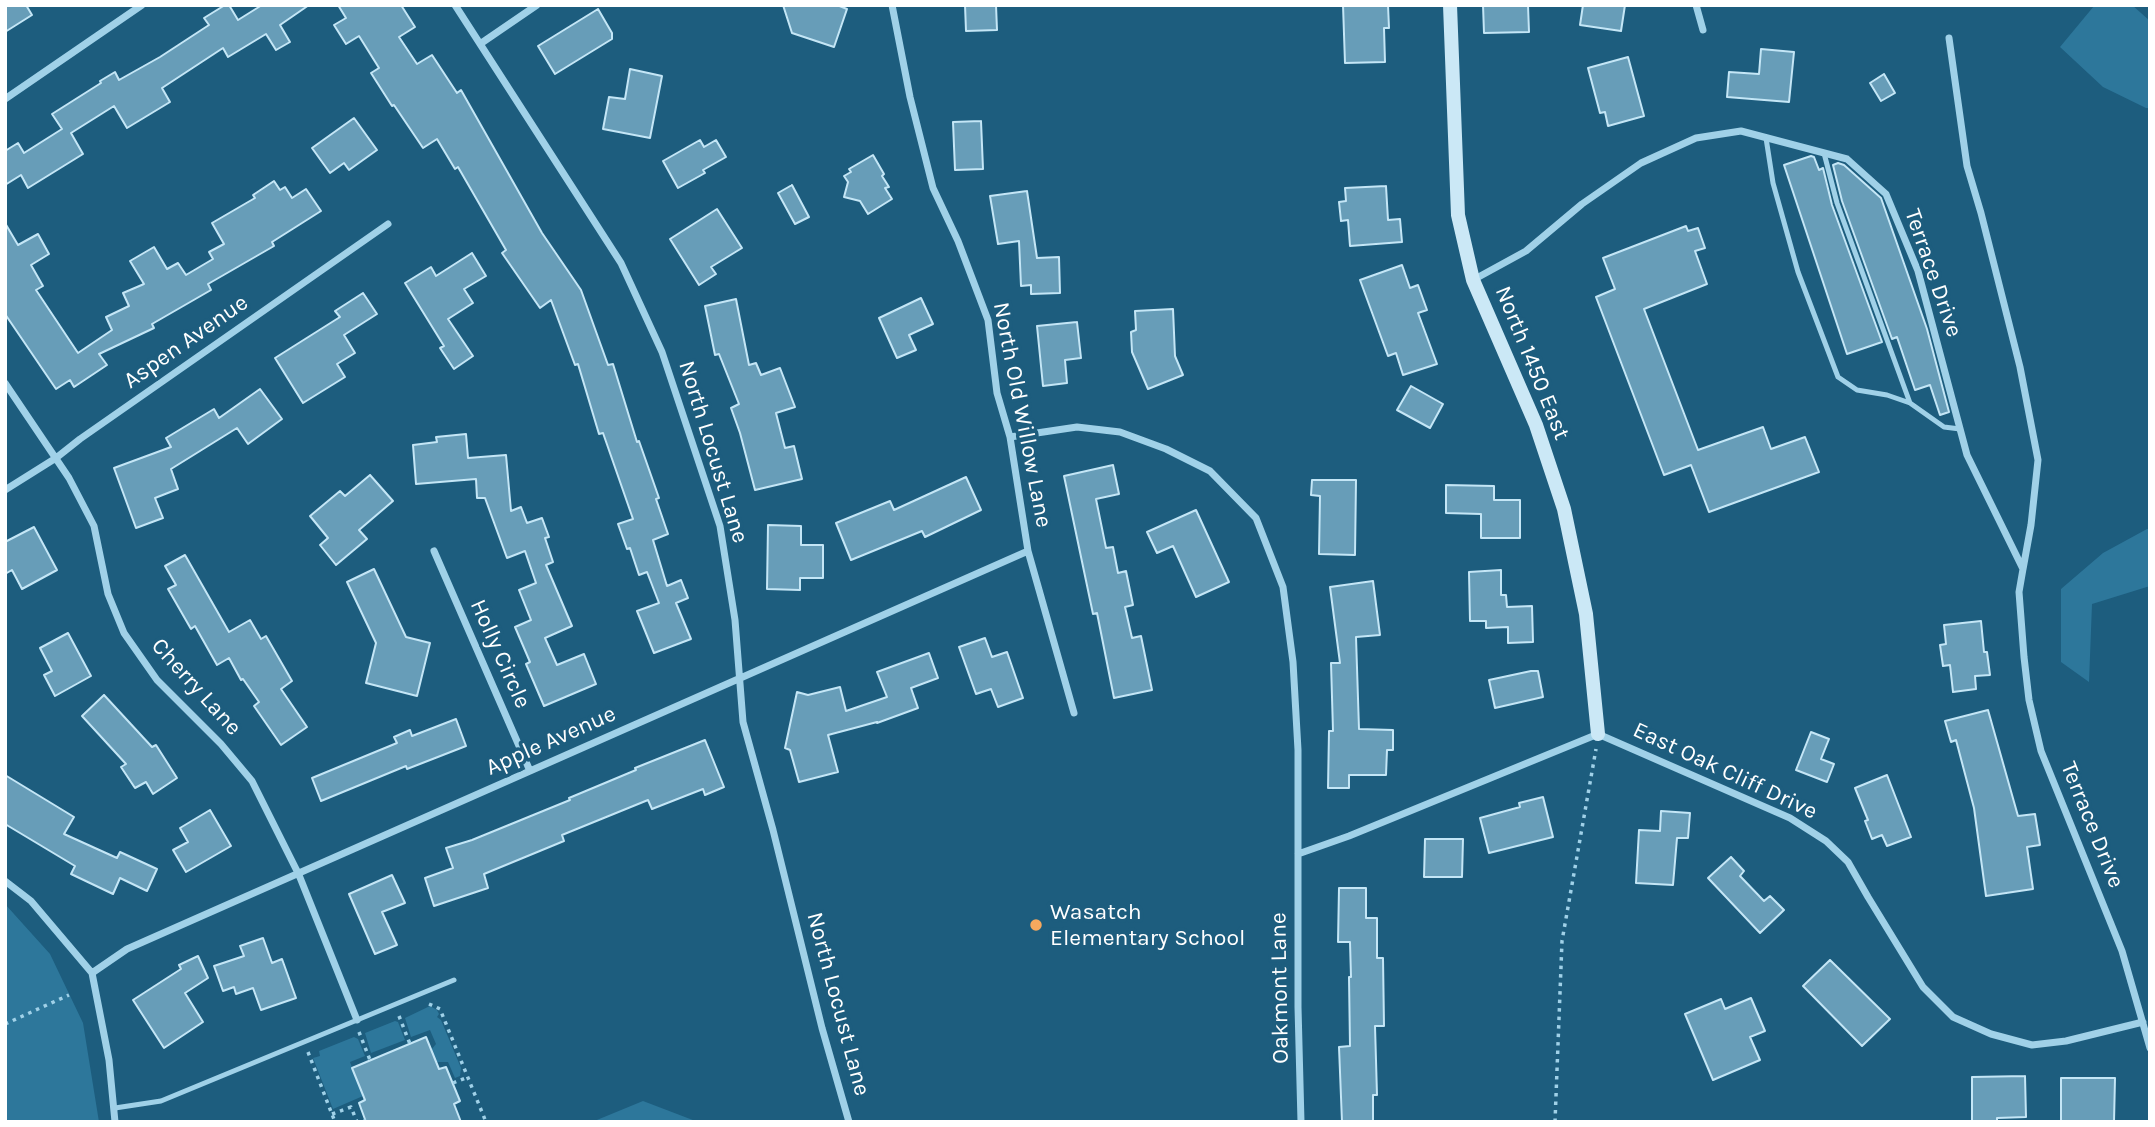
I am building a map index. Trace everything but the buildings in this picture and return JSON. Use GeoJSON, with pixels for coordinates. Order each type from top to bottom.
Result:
{"type":"FeatureCollection","features":[{"type":"Feature","properties":{"kind":"street"},"geometry":{"type":"LineString","coordinates":[[5,99],[142,5]]}},
{"type":"Feature","properties":{"kind":"street","name":"North Locust Lane"},"geometry":{"type":"LineString","coordinates":[[455,5],[621,263],[662,352],[720,526],[735,620],[743,722],[849,1122]]}},
{"type":"Feature","properties":{"kind":"street"},"geometry":{"type":"LineString","coordinates":[[480,44],[537,5]]}},
{"type":"Feature","properties":{"kind":"street","name":"North Old Willow Lane"},"geometry":{"type":"LineString","coordinates":[[892,5],[910,97],[933,188],[958,241],[988,320],[997,393],[1010,437],[1028,551],[1074,713]]}},
{"type":"Feature","properties":{"kind":"street","name":"North 1450 East"},"geometry":{"type":"LineString","coordinates":[[1450,5],[1458,215],[1473,280],[1536,425],[1564,509],[1586,614],[1598,734]]}},
{"type":"Feature","properties":{"kind":"street"},"geometry":{"type":"LineString","coordinates":[[1696,5],[1703,30]]}},
{"type":"Feature","properties":{"kind":"street","name":"Terrace Drive"},"geometry":{"type":"LineString","coordinates":[[1949,38],[1967,166],[2020,367],[2038,460],[2031,525],[2019,592],[2029,700],[2041,751],[2122,951],[2150,1048]]}},
{"type":"Feature","properties":{"kind":"street","name":"Terrace Drive"},"geometry":{"type":"LineString","coordinates":[[1473,280],[1525,251],[1582,204],[1641,163],[1696,138],[1741,131],[1847,159],[1886,194],[1917,271],[1967,455],[2023,569]]}},
{"type":"Feature","properties":{"kind":"street","name":"Aspen Avenue"},"geometry":{"type":"LineString","coordinates":[[5,490],[56,458],[387,224]]}},
{"type":"Feature","properties":{"kind":"street","name":"Cherry Lane"},"geometry":{"type":"LineString","coordinates":[[5,383],[56,458],[94,526],[108,594],[124,633],[157,680],[221,744],[252,781],[299,875],[357,1020]]}},
{"type":"Feature","properties":{"kind":"street","name":"Oakmont Lane"},"geometry":{"type":"LineString","coordinates":[[1010,437],[1077,427],[1120,432],[1166,449],[1210,471],[1256,519],[1283,587],[1293,662],[1298,750],[1301,1122]]}},
{"type":"Feature","properties":{"kind":"street","name":"Holly Circle"},"geometry":{"type":"LineString","coordinates":[[434,551],[530,771]]}},
{"type":"Feature","properties":{"kind":"street","name":"Apple Avenue"},"geometry":{"type":"LineString","coordinates":[[92,973],[128,950],[1028,551]]}},
{"type":"Feature","properties":{"kind":"street","name":"East Oak Cliff Drive"},"geometry":{"type":"LineString","coordinates":[[1298,854],[1349,836],[1598,734],[1790,818],[1826,841],[1848,862],[1923,986],[1953,1017],[1991,1034],[2032,1045],[2066,1041],[2143,1022]]}},
{"type":"Feature","properties":{"kind":"street"},"geometry":{"type":"LineString","coordinates":[[5,881],[31,901],[92,973],[109,1060],[115,1122]]}},
{"type":"Feature","properties":{"kind":"lane"},"geometry":{"type":"LineString","coordinates":[[1766,138],[1773,183],[1798,272],[1838,377],[1857,390],[1887,395],[1910,403],[1944,427],[1960,429]]}},
{"type":"Feature","properties":{"kind":"lane"},"geometry":{"type":"LineString","coordinates":[[1824,153],[1837,203],[1910,403]]}},
{"type":"Feature","properties":{"kind":"lane"},"geometry":{"type":"LineString","coordinates":[[115,1108],[161,1101],[454,980]]}},
{"type":"Feature","properties":{"kind":"path"},"geometry":{"type":"LineString","coordinates":[[1555,1122],[1562,941],[1598,734]]}},
{"type":"Feature","properties":{"kind":"path"},"geometry":{"type":"LineString","coordinates":[[5,1024],[69,995]]}},
{"type":"Feature","properties":{"kind":"path"},"geometry":{"type":"LineString","coordinates":[[420,1007],[430,1003],[440,1009],[486,1122]]}},
{"type":"Feature","properties":{"kind":"path"},"geometry":{"type":"LineString","coordinates":[[389,1020],[410,1012]]}},
{"type":"Feature","properties":{"kind":"path"},"geometry":{"type":"LineString","coordinates":[[399,1016],[410,1044]]}},
{"type":"Feature","properties":{"kind":"path"},"geometry":{"type":"LineString","coordinates":[[369,1028],[359,1032],[370,1060]]}},
{"type":"Feature","properties":{"kind":"path"},"geometry":{"type":"LineString","coordinates":[[307,1053],[335,1122]]}},
{"type":"Feature","properties":{"kind":"path"},"geometry":{"type":"LineString","coordinates":[[453,1083],[468,1077]]}},
{"type":"Feature","properties":{"kind":"path"},"geometry":{"type":"LineString","coordinates":[[332,1114],[351,1107],[357,1122]]}},
{"type":"Feature","properties":{"kind":"shaded area"},"geometry":{"type":"Polygon","coordinates":[[[2132,5],[2150,21],[2150,108],[2103,87],[2060,47],[2094,6],[2132,5]]]}},
{"type":"Feature","properties":{"kind":"shaded area"},"geometry":{"type":"Polygon","coordinates":[[[2150,529],[2150,586],[2092,604],[2089,682],[2061,662],[2061,589],[2103,553],[2150,529]]]}},
{"type":"Feature","properties":{"kind":"shaded area"},"geometry":{"type":"Polygon","coordinates":[[[5,904],[50,954],[83,1023],[99,1122],[5,1122],[5,904]]]}},
{"type":"Feature","properties":{"kind":"shaded area"},"geometry":{"type":"Polygon","coordinates":[[[430,1006],[439,1014],[437,1017],[441,1020],[461,1068],[460,1076],[455,1078],[448,1062],[436,1062],[431,1050],[436,1044],[430,1030],[411,1037],[405,1018],[430,1006]]]}},
{"type":"Feature","properties":{"kind":"shaded area"},"geometry":{"type":"Polygon","coordinates":[[[398,1022],[405,1040],[371,1053],[365,1033],[398,1022]]]}},
{"type":"Feature","properties":{"kind":"shaded area"},"geometry":{"type":"Polygon","coordinates":[[[354,1037],[358,1039],[365,1056],[350,1062],[363,1096],[333,1109],[313,1058],[320,1056],[319,1051],[354,1037]]]}},
{"type":"Feature","properties":{"kind":"shaded area"},"geometry":{"type":"Polygon","coordinates":[[[643,1101],[698,1122],[592,1122],[643,1101]]]}},
{"type":"Feature","properties":{"kind":"place","name":"Wasatch Elementary School"},"geometry":{"type":"Point","coordinates":[1036,925]}}]}
